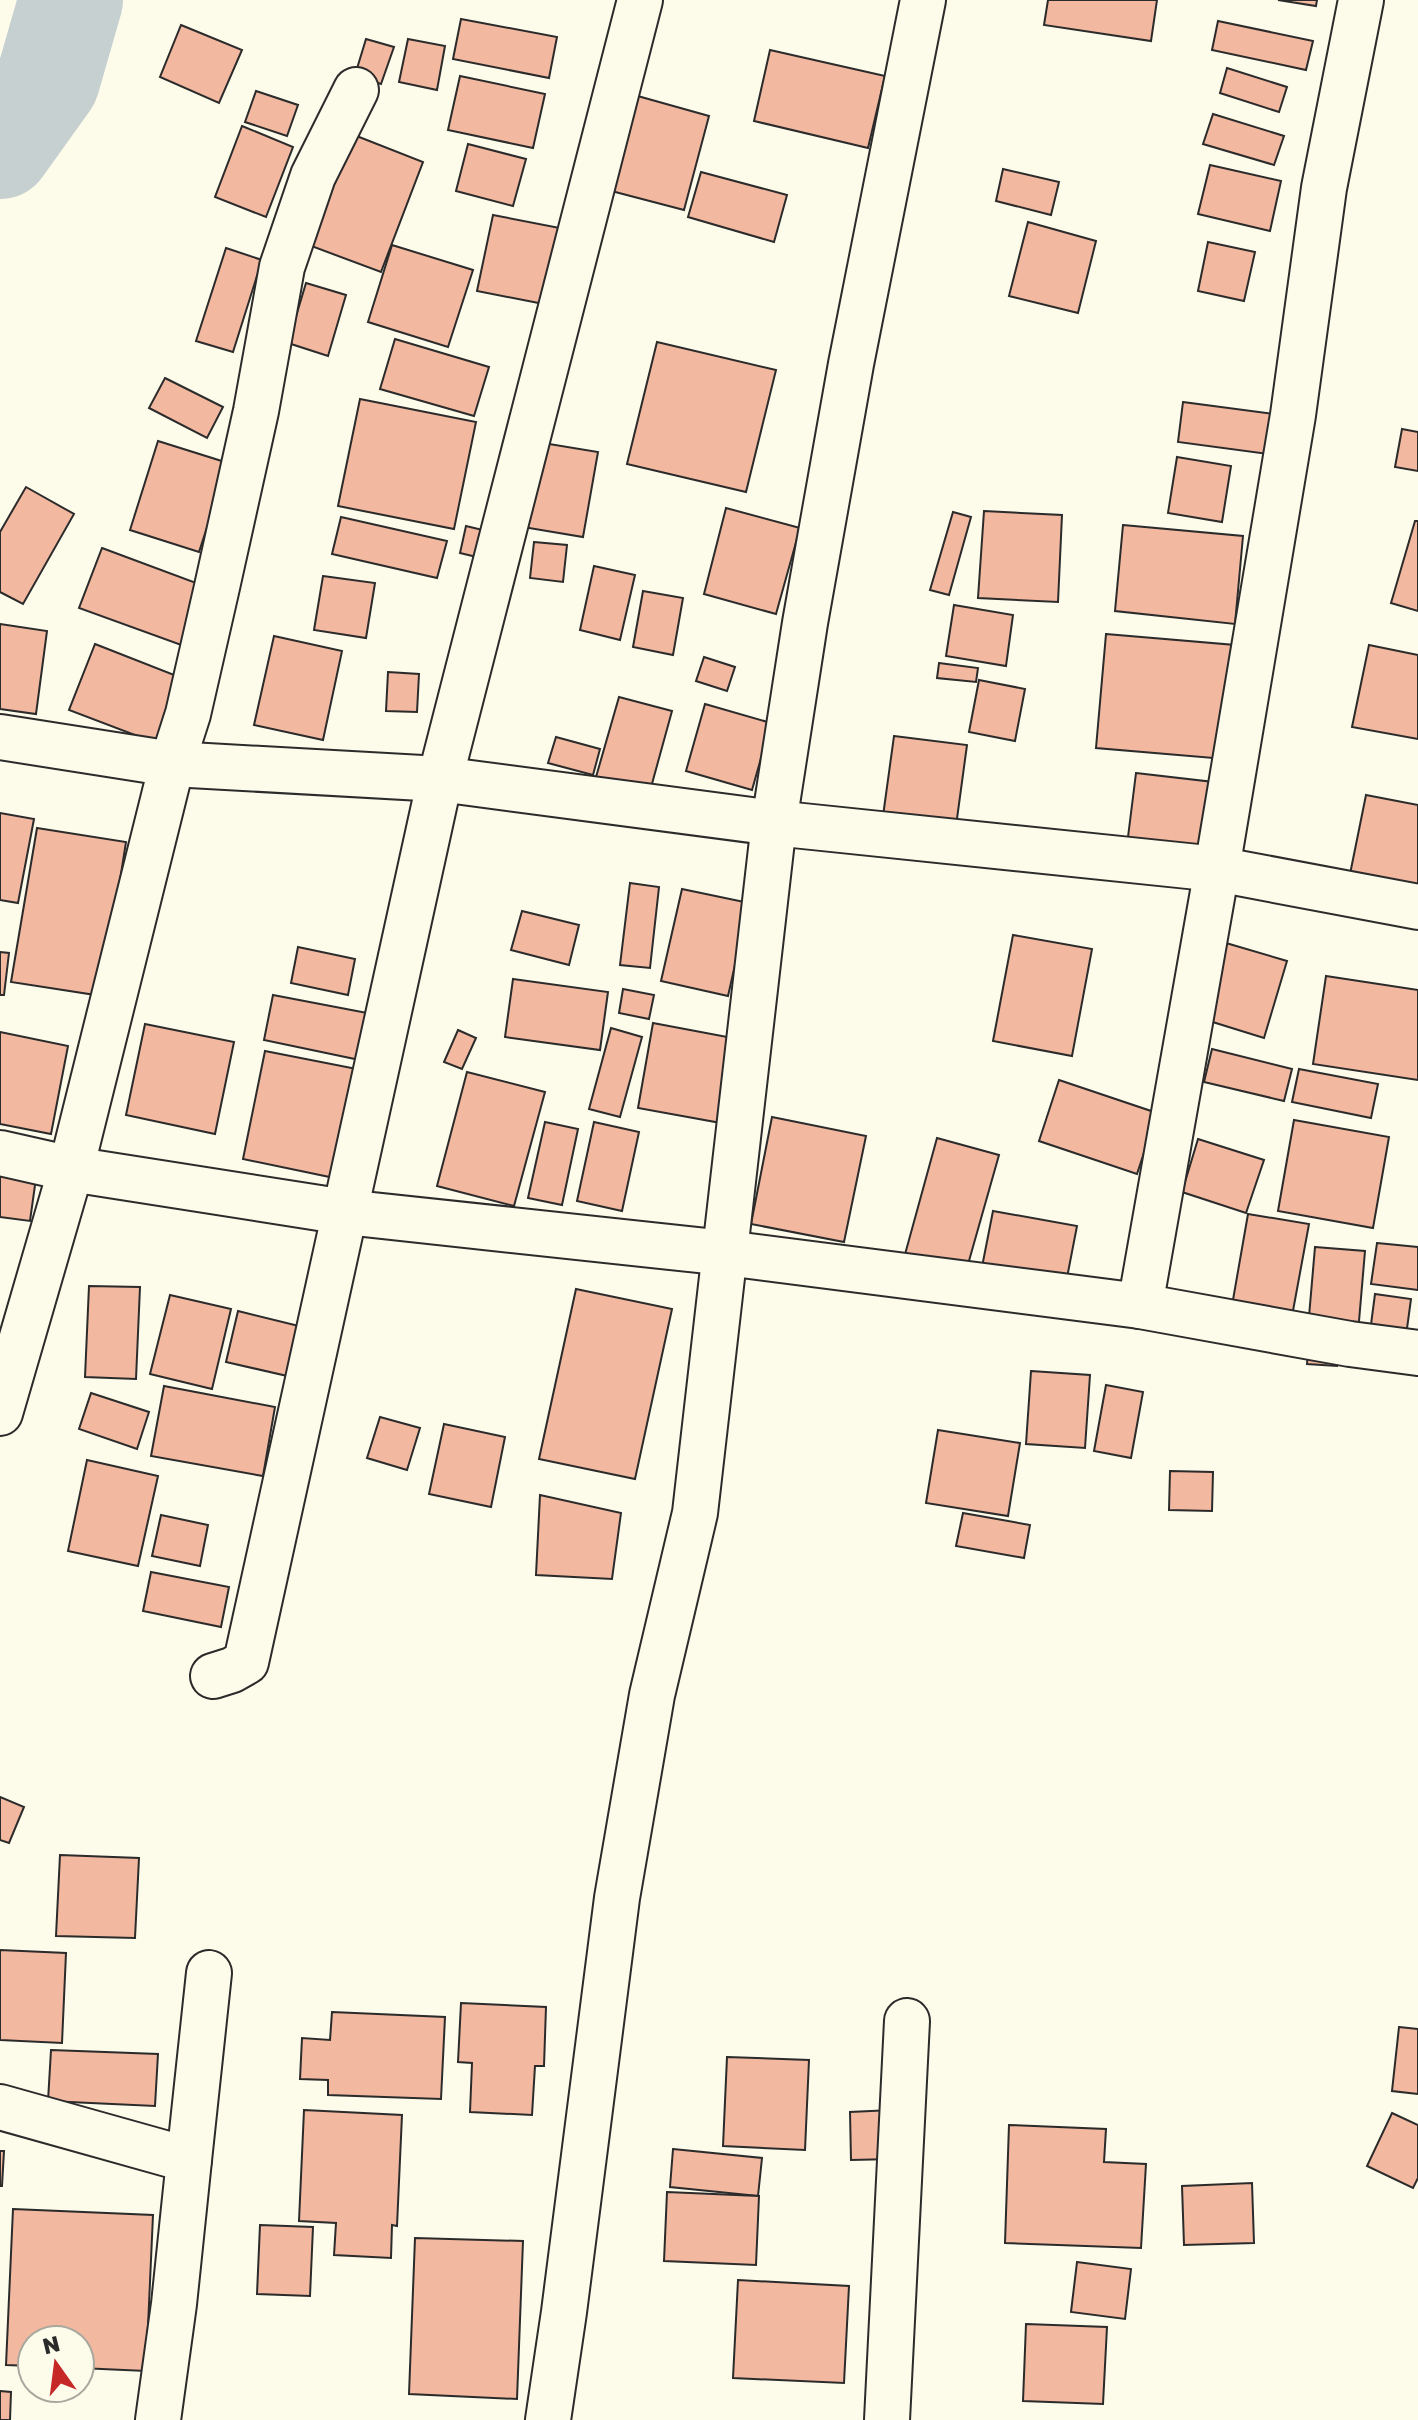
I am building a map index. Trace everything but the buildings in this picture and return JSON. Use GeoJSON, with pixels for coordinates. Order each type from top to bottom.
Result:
{"type":"FeatureCollection","features":[{"type":"Feature","properties":{"kind":"street"},"geometry":{"type":"LineString","coordinates":[[213,1676],[246,1662],[440,779],[640,0]]}},
{"type":"Feature","properties":{"kind":"street"},"geometry":{"type":"LineString","coordinates":[[548,2420],[617,1898],[652,1695],[695,1513],[774,823],[843,409],[923,0]]}},
{"type":"Feature","properties":{"kind":"street"},"geometry":{"type":"LineString","coordinates":[[1140,1306],[1293,415],[1324,188],[1361,0]]}},
{"type":"Feature","properties":{"kind":"street"},"geometry":{"type":"LineString","coordinates":[[0,1413],[71,1169],[172,764],[188,714],[256,411],[282,267],[313,176],[356,90]]}},
{"type":"Feature","properties":{"kind":"street"},"geometry":{"type":"LineString","coordinates":[[0,737],[172,764],[440,779],[774,823],[1217,869],[1418,907]]}},
{"type":"Feature","properties":{"kind":"street"},"geometry":{"type":"LineString","coordinates":[[0,1153],[71,1169],[345,1212],[726,1253],[1140,1306],[1350,1344],[1418,1353]]}},
{"type":"Feature","properties":{"kind":"street"},"geometry":{"type":"LineString","coordinates":[[158,2420],[174,2304],[209,1973]]}},
{"type":"Feature","properties":{"kind":"street"},"geometry":{"type":"LineString","coordinates":[[887,2420],[907,2021]]}},
{"type":"Feature","properties":{"kind":"street"},"geometry":{"type":"LineString","coordinates":[[0,2107],[189,2160]]}},
{"type":"Feature","properties":{"kind":"waterway"},"geometry":{"type":"LineString","coordinates":[[0,147],[48,80],[71,0]]}}]}
